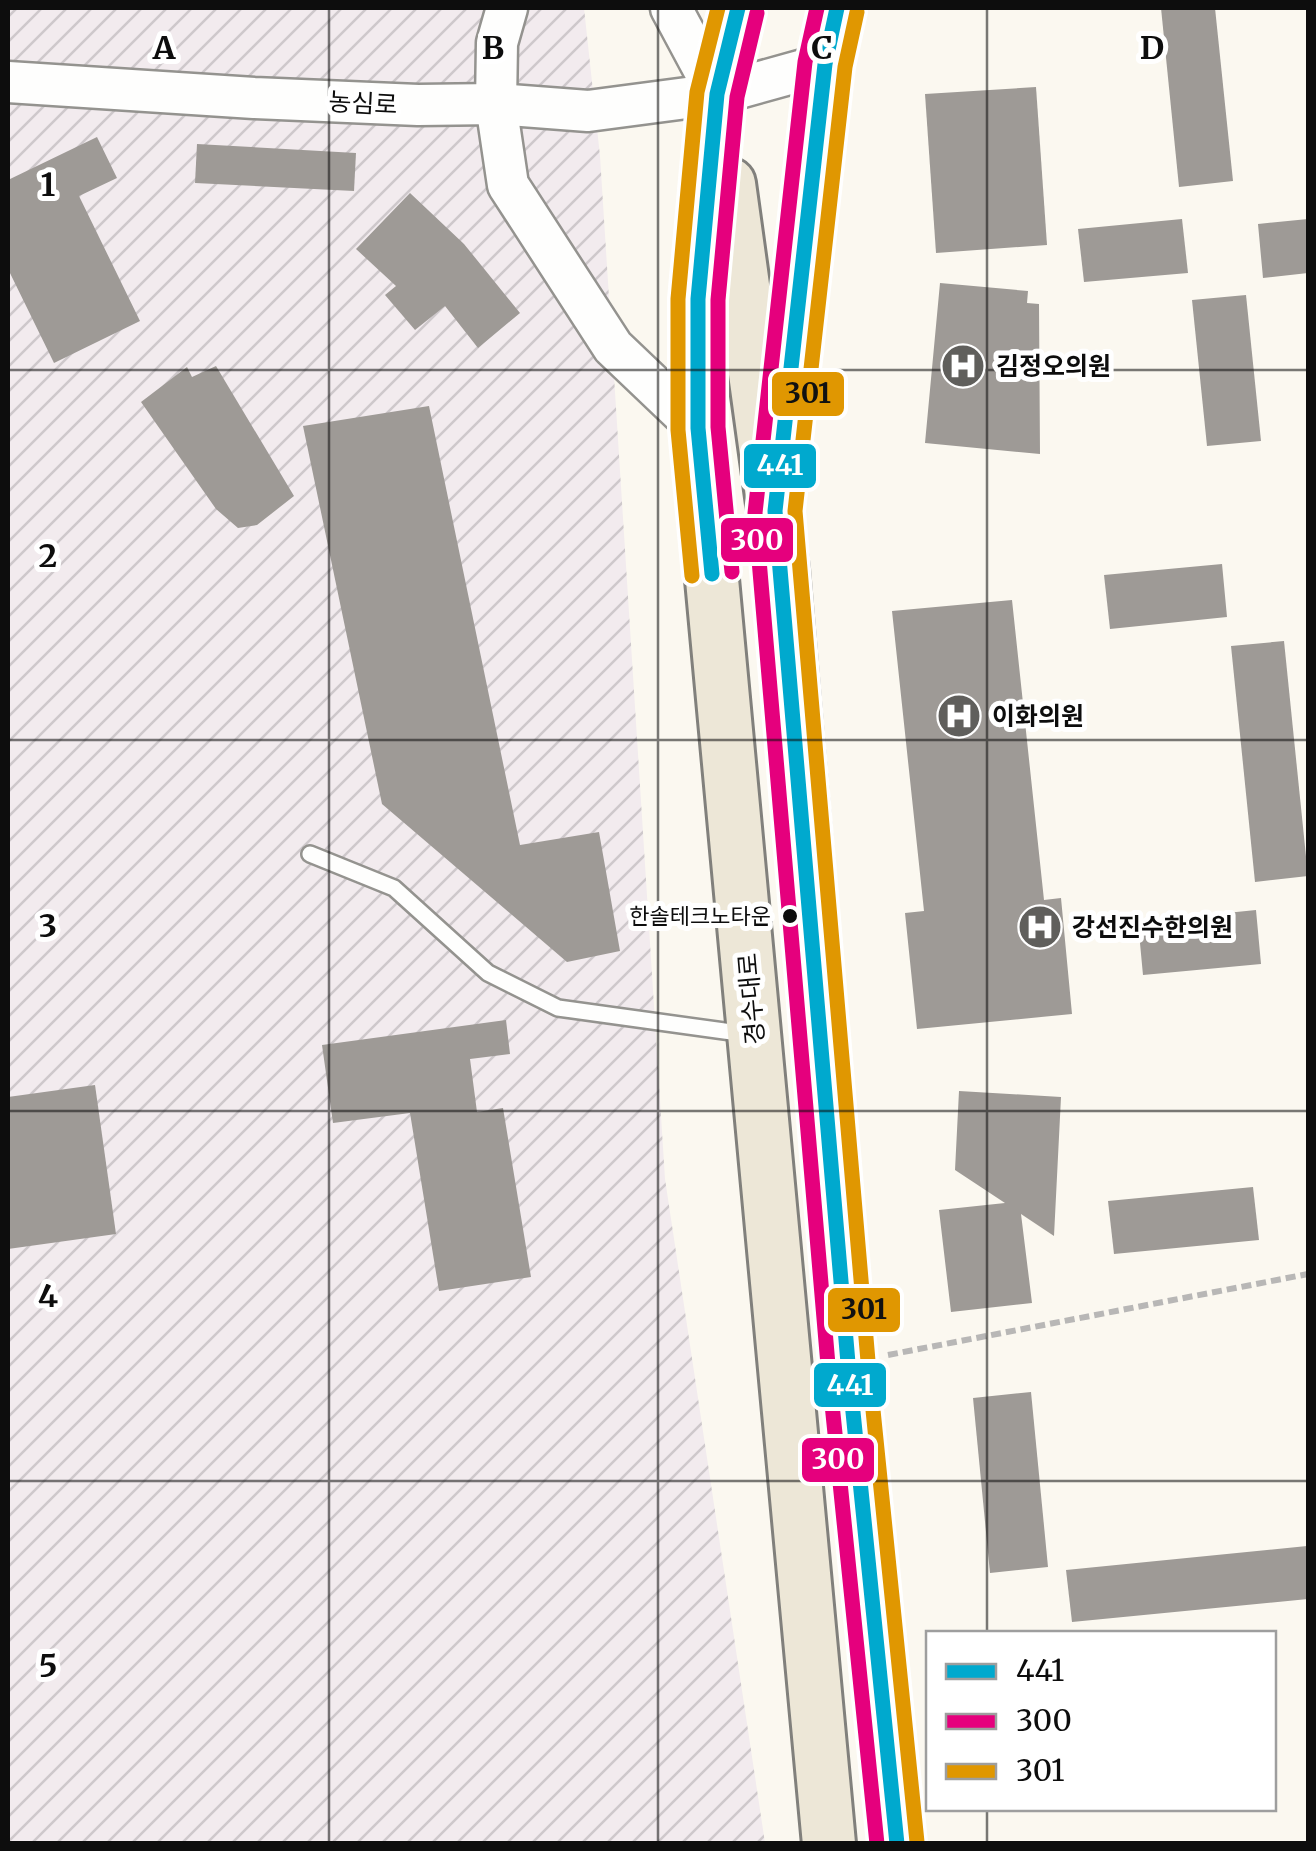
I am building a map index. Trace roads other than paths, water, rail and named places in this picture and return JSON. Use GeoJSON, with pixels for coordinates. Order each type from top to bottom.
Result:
{"type":"FeatureCollection","features":[{"type":"Feature","properties":{"kind":"main road","name":"경수대로"},"geometry":{"type":"LineString","coordinates":[[738,8],[717,94],[698,299],[698,428],[830,1844]]}},
{"type":"Feature","properties":{"kind":"main road","name":"경수대로"},"geometry":{"type":"LineString","coordinates":[[775,511],[825,64],[837,8]]}},
{"type":"Feature","properties":{"kind":"main road","name":"경수대로"},"geometry":{"type":"LineString","coordinates":[[717,94],[775,511],[848,1363],[897,1844]]}},
{"type":"Feature","properties":{"kind":"street"},"geometry":{"type":"LineString","coordinates":[[507,8],[497,44],[496,104],[508,185],[613,347],[698,428]]}},
{"type":"Feature","properties":{"kind":"street"},"geometry":{"type":"LineString","coordinates":[[670,8],[717,94]]}},
{"type":"Feature","properties":{"kind":"street","name":"농심로"},"geometry":{"type":"LineString","coordinates":[[8,82],[418,106],[496,104],[588,111],[717,94],[825,64]]}},
{"type":"Feature","properties":{"kind":"lane"},"geometry":{"type":"LineString","coordinates":[[310,854],[394,888],[488,973],[558,1008],[754,1035]]}},
{"type":"Feature","properties":{"kind":"place","name":"김정오의원"},"geometry":{"type":"Point","coordinates":[963,366]}},
{"type":"Feature","properties":{"kind":"place","name":"이화의원"},"geometry":{"type":"Point","coordinates":[959,716]}},
{"type":"Feature","properties":{"kind":"place","name":"한솔테크노타운"},"geometry":{"type":"Point","coordinates":[790,916]}},
{"type":"Feature","properties":{"kind":"place","name":"강선진수한의원"},"geometry":{"type":"Point","coordinates":[1040,927]}}]}
